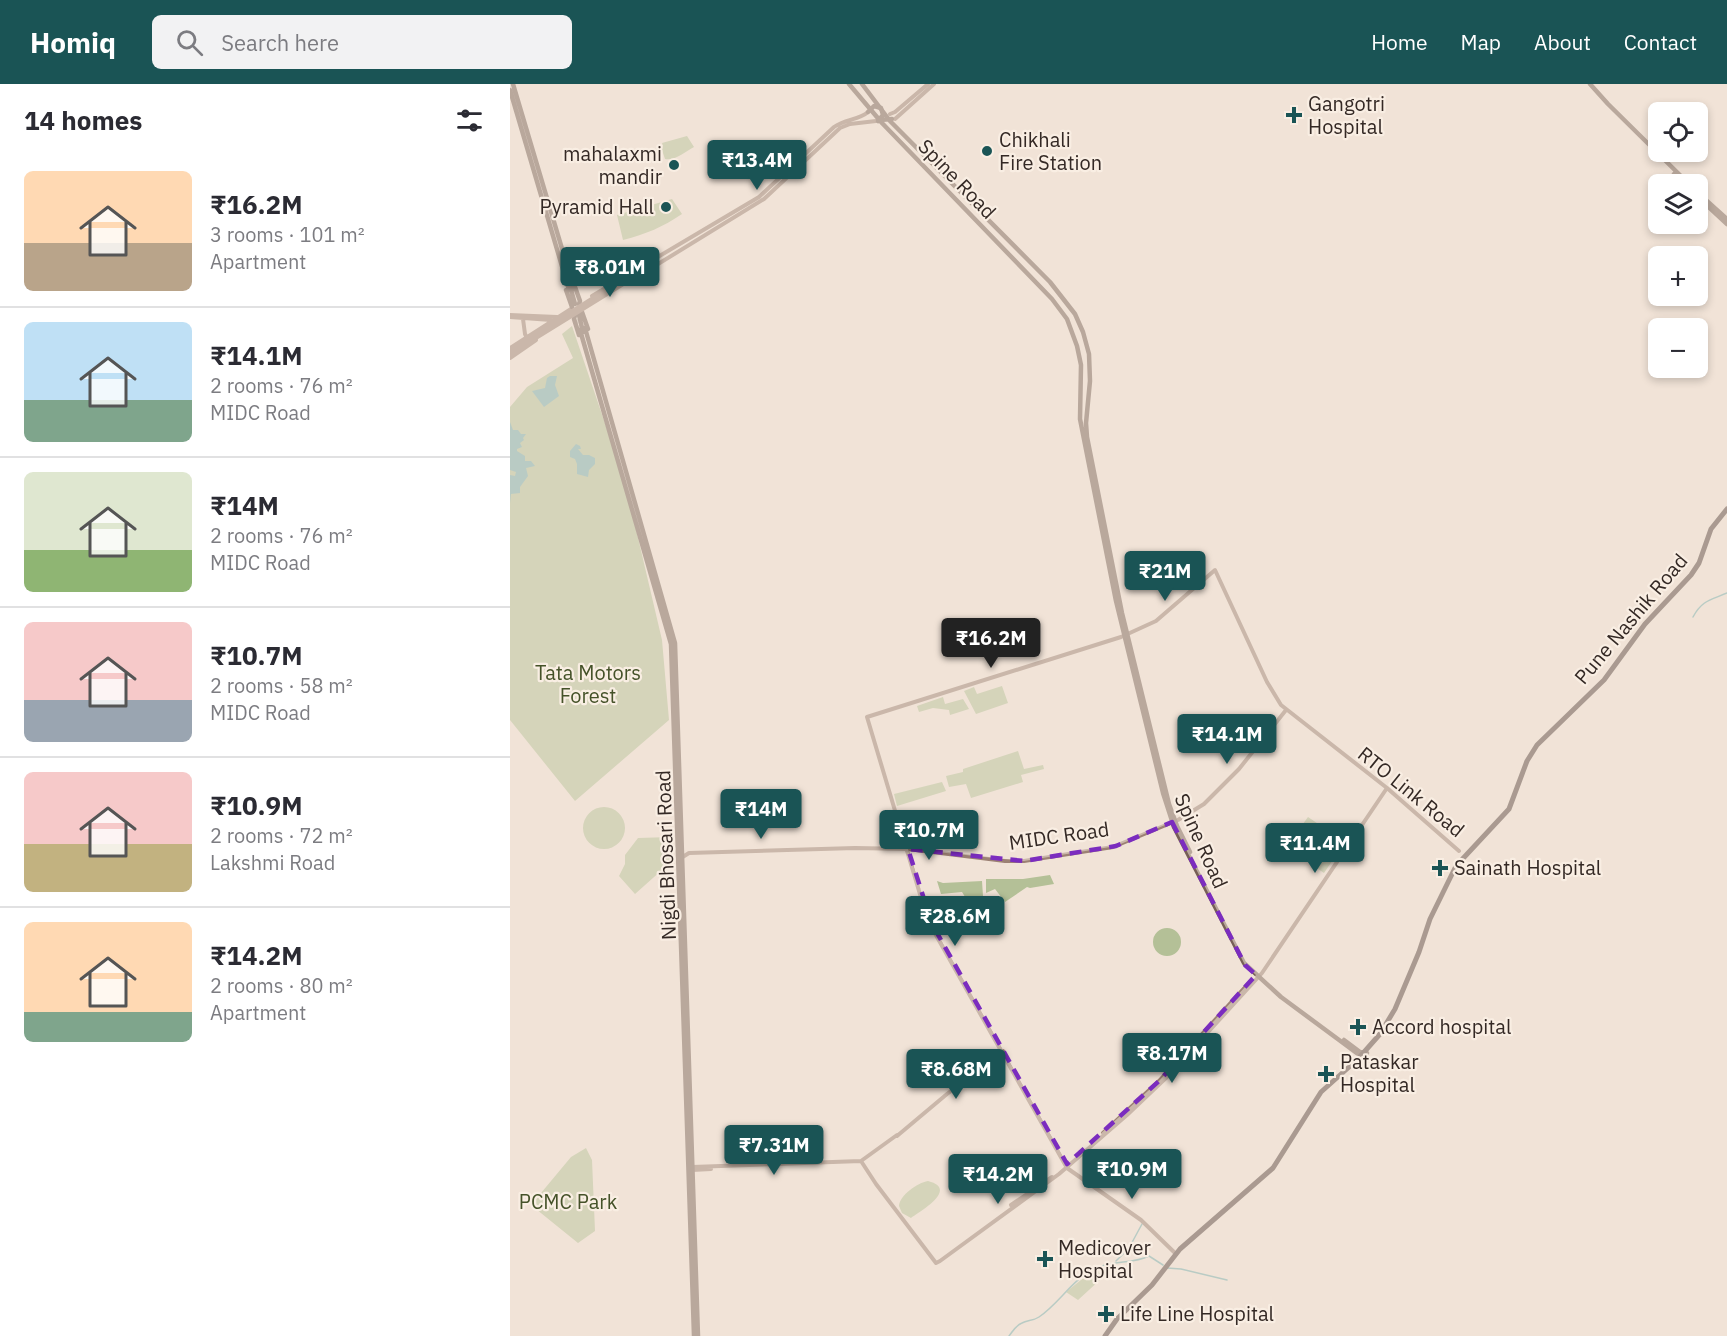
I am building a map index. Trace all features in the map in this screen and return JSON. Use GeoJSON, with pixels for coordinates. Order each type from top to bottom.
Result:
{"type":"FeatureCollection","features":[{"type":"Feature","properties":{"kind":"highway","name":"Pune Nashik Road"},"geometry":{"type":"LineString","coordinates":[[1364,1054],[1392,1015],[1444,888],[1461,853],[1509,809],[1527,761],[1536,745],[1604,680],[1641,629],[1691,575],[1701,557],[1710,532],[1727,511]]}},
{"type":"Feature","properties":{"kind":"highway","name":"Pune Nashik Road"},"geometry":{"type":"LineString","coordinates":[[1106,1336],[1117,1319],[1152,1285],[1177,1255],[1273,1168],[1321,1092],[1364,1054],[1386,1030],[1395,1015],[1422,950],[1432,919],[1454,872],[1466,856],[1509,813],[1516,802],[1528,763],[1535,751],[1604,684],[1648,624],[1690,580],[1700,565],[1714,528],[1727,511]]}},
{"type":"Feature","properties":{"kind":"main road"},"geometry":{"type":"LineString","coordinates":[[510,90],[556,248],[572,290],[513,84]]}},
{"type":"Feature","properties":{"kind":"main road","name":"Spine Road"},"geometry":{"type":"LineString","coordinates":[[849,84],[890,132],[1047,294],[1067,319],[1080,359],[1079,414],[1124,637],[1173,820],[1240,958],[1281,997],[1364,1054]]}},
{"type":"Feature","properties":{"kind":"main road"},"geometry":{"type":"LineString","coordinates":[[860,84],[880,107],[892,116],[932,162]]}},
{"type":"Feature","properties":{"kind":"main road","name":"Spine Road"},"geometry":{"type":"LineString","coordinates":[[860,84],[890,121],[1067,302],[1081,327],[1090,357],[1086,426],[1097,497]]}},
{"type":"Feature","properties":{"kind":"main road"},"geometry":{"type":"LineString","coordinates":[[510,352],[527,337],[553,320],[764,199],[840,128],[892,116],[931,84]]}},
{"type":"Feature","properties":{"kind":"main road"},"geometry":{"type":"LineString","coordinates":[[1589,84],[1674,174]]}},
{"type":"Feature","properties":{"kind":"main road"},"geometry":{"type":"LineString","coordinates":[[510,352],[759,197],[834,127],[845,120],[865,115],[872,107],[880,107]]}},
{"type":"Feature","properties":{"kind":"main road"},"geometry":{"type":"LineString","coordinates":[[878,121],[883,115],[880,107]]}},
{"type":"Feature","properties":{"kind":"main road"},"geometry":{"type":"LineString","coordinates":[[1643,141],[1678,174]]}},
{"type":"Feature","properties":{"kind":"main road"},"geometry":{"type":"LineString","coordinates":[[1708,204],[1727,221]]}},
{"type":"Feature","properties":{"kind":"main road"},"geometry":{"type":"LineString","coordinates":[[556,248],[560,252],[575,306],[602,379],[599,384]]}},
{"type":"Feature","properties":{"kind":"main road"},"geometry":{"type":"LineString","coordinates":[[510,352],[580,301],[563,253]]}},
{"type":"Feature","properties":{"kind":"main road"},"geometry":{"type":"LineString","coordinates":[[575,306],[634,275]]}},
{"type":"Feature","properties":{"kind":"main road"},"geometry":{"type":"LineString","coordinates":[[510,352],[531,343],[634,275]]}},
{"type":"Feature","properties":{"kind":"main road"},"geometry":{"type":"LineString","coordinates":[[575,306],[579,313],[576,325],[592,377],[599,384]]}},
{"type":"Feature","properties":{"kind":"main road"},"geometry":{"type":"LineString","coordinates":[[510,315],[550,318],[562,316]]}},
{"type":"Feature","properties":{"kind":"main road"},"geometry":{"type":"LineString","coordinates":[[510,315],[523,319],[553,320],[560,324],[569,322],[576,325]]}},
{"type":"Feature","properties":{"kind":"main road"},"geometry":{"type":"LineString","coordinates":[[523,319],[524,329],[531,343]]}},
{"type":"Feature","properties":{"kind":"main road"},"geometry":{"type":"LineString","coordinates":[[524,329],[529,319]]}},
{"type":"Feature","properties":{"kind":"main road"},"geometry":{"type":"LineString","coordinates":[[583,329],[599,384]]}},
{"type":"Feature","properties":{"kind":"main road","name":"Nigdi Bhosari Road"},"geometry":{"type":"LineString","coordinates":[[599,384],[675,643],[679,858],[696,1336]]}},
{"type":"Feature","properties":{"kind":"main road","name":"RTO Link Road"},"geometry":{"type":"LineString","coordinates":[[1124,637],[1156,621],[1214,572],[1270,689],[1285,710],[1386,788],[1461,853]]}},
{"type":"Feature","properties":{"kind":"main road"},"geometry":{"type":"LineString","coordinates":[[1124,637],[868,718],[929,922],[1067,1167],[1141,1220],[1177,1255]]}},
{"type":"Feature","properties":{"kind":"main road","name":"MIDC Road"},"geometry":{"type":"LineString","coordinates":[[770,850],[907,848],[1005,861],[1024,861],[1116,846],[1173,820],[1208,797],[1285,710]]}},
{"type":"Feature","properties":{"kind":"main road"},"geometry":{"type":"LineString","coordinates":[[862,1163],[937,1262],[1067,1167],[1160,1081],[1259,974],[1386,788]]}},
{"type":"Feature","properties":{"kind":"main road","name":"MIDC Road"},"geometry":{"type":"LineString","coordinates":[[679,851],[895,848]]}},
{"type":"Feature","properties":{"kind":"main road"},"geometry":{"type":"LineString","coordinates":[[679,858],[689,853],[770,850]]}},
{"type":"Feature","properties":{"kind":"main road"},"geometry":{"type":"LineString","coordinates":[[690,1168],[862,1163],[1003,1051]]}},
{"type":"Feature","properties":{"kind":"highlighted area"},"geometry":{"type":"Polygon","coordinates":[[[1172,822],[1245,965],[1256,975],[1159,1081],[1067,1164],[932,924],[908,849],[1024,861],[1116,846],[1172,822]]]}},
{"type":"Feature","properties":{"kind":"green space"},"geometry":{"type":"Polygon","coordinates":[[[687,136],[694,147],[676,157],[665,159],[662,143],[687,136]]]}},
{"type":"Feature","properties":{"kind":"green space"},"geometry":{"type":"Polygon","coordinates":[[[672,199],[682,214],[654,230],[623,240],[617,215],[672,199]]]}},
{"type":"Feature","properties":{"kind":"green space","name":"Tata Motors Forest"},"geometry":{"type":"Polygon","coordinates":[[[572,326],[613,447],[635,525],[662,640],[669,720],[575,801],[510,720],[510,407],[527,387],[573,358],[562,334],[572,326]]]}},
{"type":"Feature","properties":{"kind":"green space"},"geometry":{"type":"Polygon","coordinates":[[[1002,686],[1008,703],[976,714],[964,691],[974,687],[977,694],[1002,686]]]}},
{"type":"Feature","properties":{"kind":"green space"},"geometry":{"type":"Polygon","coordinates":[[[943,697],[945,704],[963,699],[969,709],[950,715],[949,710],[933,708],[919,712],[917,706],[943,697]]]}},
{"type":"Feature","properties":{"kind":"green space"},"geometry":{"type":"Polygon","coordinates":[[[1018,751],[1024,769],[1043,765],[1044,769],[1021,775],[1023,782],[971,798],[966,784],[949,787],[946,776],[1018,751]]]}},
{"type":"Feature","properties":{"kind":"green space"},"geometry":{"type":"Polygon","coordinates":[[[942,782],[946,791],[897,806],[894,794],[942,782]]]}},
{"type":"Feature","properties":{"kind":"green space"},"geometry":{"type":"Polygon","coordinates":[[[604,807],[619,813],[625,828],[619,843],[604,849],[589,843],[583,828],[589,813],[604,807]]]}},
{"type":"Feature","properties":{"kind":"green space"},"geometry":{"type":"Polygon","coordinates":[[[1308,817],[1345,842],[1324,873],[1286,847],[1308,817]]]}},
{"type":"Feature","properties":{"kind":"green space"},"geometry":{"type":"Polygon","coordinates":[[[671,837],[674,846],[672,861],[635,894],[619,876],[625,864],[625,855],[638,838],[671,837]]]}},
{"type":"Feature","properties":{"kind":"green space"},"geometry":{"type":"Polygon","coordinates":[[[1050,875],[1054,884],[1027,887],[1005,902],[995,889],[986,893],[986,879],[1023,879],[1050,875]]]}},
{"type":"Feature","properties":{"kind":"green space"},"geometry":{"type":"Polygon","coordinates":[[[937,881],[943,883],[982,881],[983,896],[967,900],[962,892],[941,894],[937,881]]]}},
{"type":"Feature","properties":{"kind":"green space"},"geometry":{"type":"Polygon","coordinates":[[[1167,928],[1177,932],[1181,942],[1177,952],[1167,956],[1157,952],[1153,942],[1157,932],[1167,928]]]}},
{"type":"Feature","properties":{"kind":"green space","name":"PCMC Park"},"geometry":{"type":"Polygon","coordinates":[[[586,1148],[592,1160],[595,1231],[578,1243],[531,1205],[571,1157],[586,1148]]]}},
{"type":"Feature","properties":{"kind":"green space"},"geometry":{"type":"Polygon","coordinates":[[[928,1181],[940,1189],[935,1200],[911,1218],[902,1213],[899,1206],[902,1198],[914,1187],[928,1181]]]}},
{"type":"Feature","properties":{"kind":"green space"},"geometry":{"type":"Polygon","coordinates":[[[1096,1268],[1101,1279],[1078,1300],[1066,1292],[1096,1268]]]}},
{"type":"Feature","properties":{"kind":"water"},"geometry":{"type":"Polygon","coordinates":[[[557,376],[555,385],[559,396],[544,407],[532,391],[545,388],[547,378],[557,376]]]}},
{"type":"Feature","properties":{"kind":"water"},"geometry":{"type":"Polygon","coordinates":[[[510,422],[513,430],[526,434],[520,443],[522,447],[517,451],[525,456],[525,461],[531,461],[535,466],[526,468],[528,476],[520,487],[520,493],[511,494],[510,503],[510,475],[515,476],[516,472],[510,470],[510,422]]]}},
{"type":"Feature","properties":{"kind":"water"},"geometry":{"type":"Polygon","coordinates":[[[576,444],[580,446],[581,449],[578,449],[583,455],[595,458],[595,464],[589,470],[588,477],[577,474],[575,459],[570,457],[570,451],[576,444]]]}},
{"type":"Feature","properties":{"kind":"waterway"},"geometry":{"type":"LineString","coordinates":[[1693,617],[1703,604],[1727,593]]}},
{"type":"Feature","properties":{"kind":"waterway"},"geometry":{"type":"LineString","coordinates":[[1116,1261],[1129,1248],[1142,1224]]}},
{"type":"Feature","properties":{"kind":"waterway"},"geometry":{"type":"LineString","coordinates":[[1009,1336],[1020,1324],[1039,1317],[1081,1277],[1099,1267],[1149,1256],[1163,1265]]}},
{"type":"Feature","properties":{"kind":"waterway"},"geometry":{"type":"LineString","coordinates":[[1167,1268],[1227,1280]]}},
{"type":"Feature","properties":{"kind":"tunnel"},"geometry":{"type":"LineString","coordinates":[[575,313],[580,330]]}},
{"type":"Feature","properties":{"kind":"place","name":"Gangotri Hospital"},"geometry":{"type":"Point","coordinates":[1294,115]}},
{"type":"Feature","properties":{"kind":"place","name":"Chikhali Fire Station"},"geometry":{"type":"Point","coordinates":[987,151]}},
{"type":"Feature","properties":{"kind":"place","name":"mahalaxmi mandir"},"geometry":{"type":"Point","coordinates":[674,165]}},
{"type":"Feature","properties":{"kind":"place","name":"Pyramid Hall"},"geometry":{"type":"Point","coordinates":[666,207]}},
{"type":"Feature","properties":{"kind":"place","name":"Sainath Hospital"},"geometry":{"type":"Point","coordinates":[1440,868]}},
{"type":"Feature","properties":{"kind":"place","name":"Accord hospital"},"geometry":{"type":"Point","coordinates":[1358,1027]}},
{"type":"Feature","properties":{"kind":"place","name":"Pataskar Hospital"},"geometry":{"type":"Point","coordinates":[1326,1074]}},
{"type":"Feature","properties":{"kind":"place","name":"Medicover Hospital"},"geometry":{"type":"Point","coordinates":[1045,1259]}},
{"type":"Feature","properties":{"kind":"place","name":"Life Line Hospital"},"geometry":{"type":"Point","coordinates":[1106,1314]}}]}
